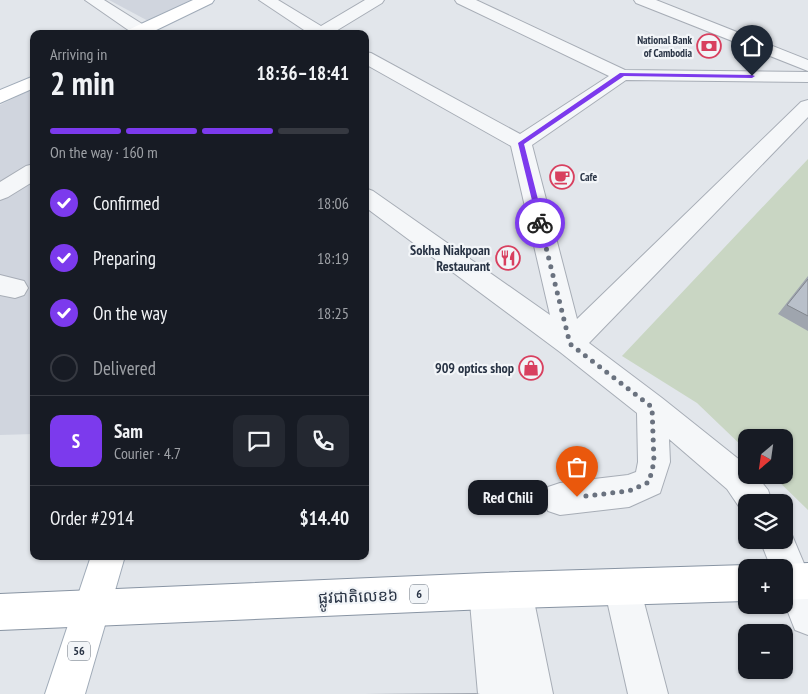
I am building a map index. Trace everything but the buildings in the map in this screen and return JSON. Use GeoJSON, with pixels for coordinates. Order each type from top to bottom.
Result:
{"type":"FeatureCollection","features":[{"type":"Feature","properties":{"kind":"main road"},"geometry":{"type":"LineString","coordinates":[[146,30],[206,0]]}},
{"type":"Feature","properties":{"kind":"main road"},"geometry":{"type":"LineString","coordinates":[[0,97],[30,83]]}},
{"type":"Feature","properties":{"kind":"main road"},"geometry":{"type":"LineString","coordinates":[[92,607],[107,560]]}},
{"type":"Feature","properties":{"kind":"main road","name":"ផ្លូវជាតិលេខ៦"},"geometry":{"type":"LineString","coordinates":[[0,612],[500,591],[738,583]]}},
{"type":"Feature","properties":{"kind":"main road","name":"56"},"geometry":{"type":"LineString","coordinates":[[65,694],[92,607]]}},
{"type":"Feature","properties":{"kind":"street"},"geometry":{"type":"LineString","coordinates":[[93,0],[136,30]]}},
{"type":"Feature","properties":{"kind":"street"},"geometry":{"type":"LineString","coordinates":[[267,0],[314,30]]}},
{"type":"Feature","properties":{"kind":"street"},"geometry":{"type":"LineString","coordinates":[[463,0],[622,75],[808,77]]}},
{"type":"Feature","properties":{"kind":"street"},"geometry":{"type":"LineString","coordinates":[[642,0],[808,66]]}},
{"type":"Feature","properties":{"kind":"street"},"geometry":{"type":"LineString","coordinates":[[326,30],[365,2]]}},
{"type":"Feature","properties":{"kind":"street"},"geometry":{"type":"LineString","coordinates":[[369,60],[521,143],[570,344]]}},
{"type":"Feature","properties":{"kind":"street"},"geometry":{"type":"LineString","coordinates":[[521,143],[622,75]]}},
{"type":"Feature","properties":{"kind":"street"},"geometry":{"type":"LineString","coordinates":[[570,344],[808,106]]}},
{"type":"Feature","properties":{"kind":"street"},"geometry":{"type":"LineString","coordinates":[[0,192],[30,173]]}},
{"type":"Feature","properties":{"kind":"street"},"geometry":{"type":"LineString","coordinates":[[369,199],[570,344],[652,407],[738,478],[750,494]]}},
{"type":"Feature","properties":{"kind":"street"},"geometry":{"type":"LineString","coordinates":[[560,499],[629,491],[649,482],[654,462],[652,407]]}},
{"type":"Feature","properties":{"kind":"street"},"geometry":{"type":"LineString","coordinates":[[781,549],[808,617]]}},
{"type":"Feature","properties":{"kind":"street"},"geometry":{"type":"LineString","coordinates":[[622,587],[648,694]]}},
{"type":"Feature","properties":{"kind":"street"},"geometry":{"type":"LineString","coordinates":[[498,694],[500,591]]}},
{"type":"Feature","properties":{"kind":"street"},"geometry":{"type":"LineString","coordinates":[[500,591],[532,694]]}},
{"type":"Feature","properties":{"kind":"shaded area"},"geometry":{"type":"Polygon","coordinates":[[[109,0],[201,0],[152,23],[109,0]]]}},
{"type":"Feature","properties":{"kind":"shaded area"},"geometry":{"type":"Polygon","coordinates":[[[30,90],[30,434],[0,435],[0,105],[30,90]]]}},
{"type":"Feature","properties":{"kind":"green space"},"geometry":{"type":"Polygon","coordinates":[[[808,159],[808,510],[781,484],[793,484],[793,429],[738,429],[738,442],[697,403],[622,356],[808,159]]]}},
{"type":"Feature","properties":{"kind":"way so far"},"geometry":{"type":"LineString","coordinates":[[540,223],[570,344],[652,407],[654,462],[649,482],[629,491],[577,497]]}},
{"type":"Feature","properties":{"kind":"place","name":"National Bank of Cambodia"},"geometry":{"type":"Point","coordinates":[709,46]}},
{"type":"Feature","properties":{"kind":"place","name":"Cafe"},"geometry":{"type":"Point","coordinates":[562,177]}},
{"type":"Feature","properties":{"kind":"place","name":"Sokha Niakpoan Restaurant"},"geometry":{"type":"Point","coordinates":[508,258]}},
{"type":"Feature","properties":{"kind":"place","name":"909 optics shop"},"geometry":{"type":"Point","coordinates":[531,368]}},
{"type":"Feature","properties":{"kind":"place","name":"Red Chili"},"geometry":{"type":"Point","coordinates":[577,497]}},
{"type":"Feature","properties":{"kind":"route"},"geometry":{"type":"LineString","coordinates":[[540,223],[521,143],[622,75],[752,76]]}}]}
